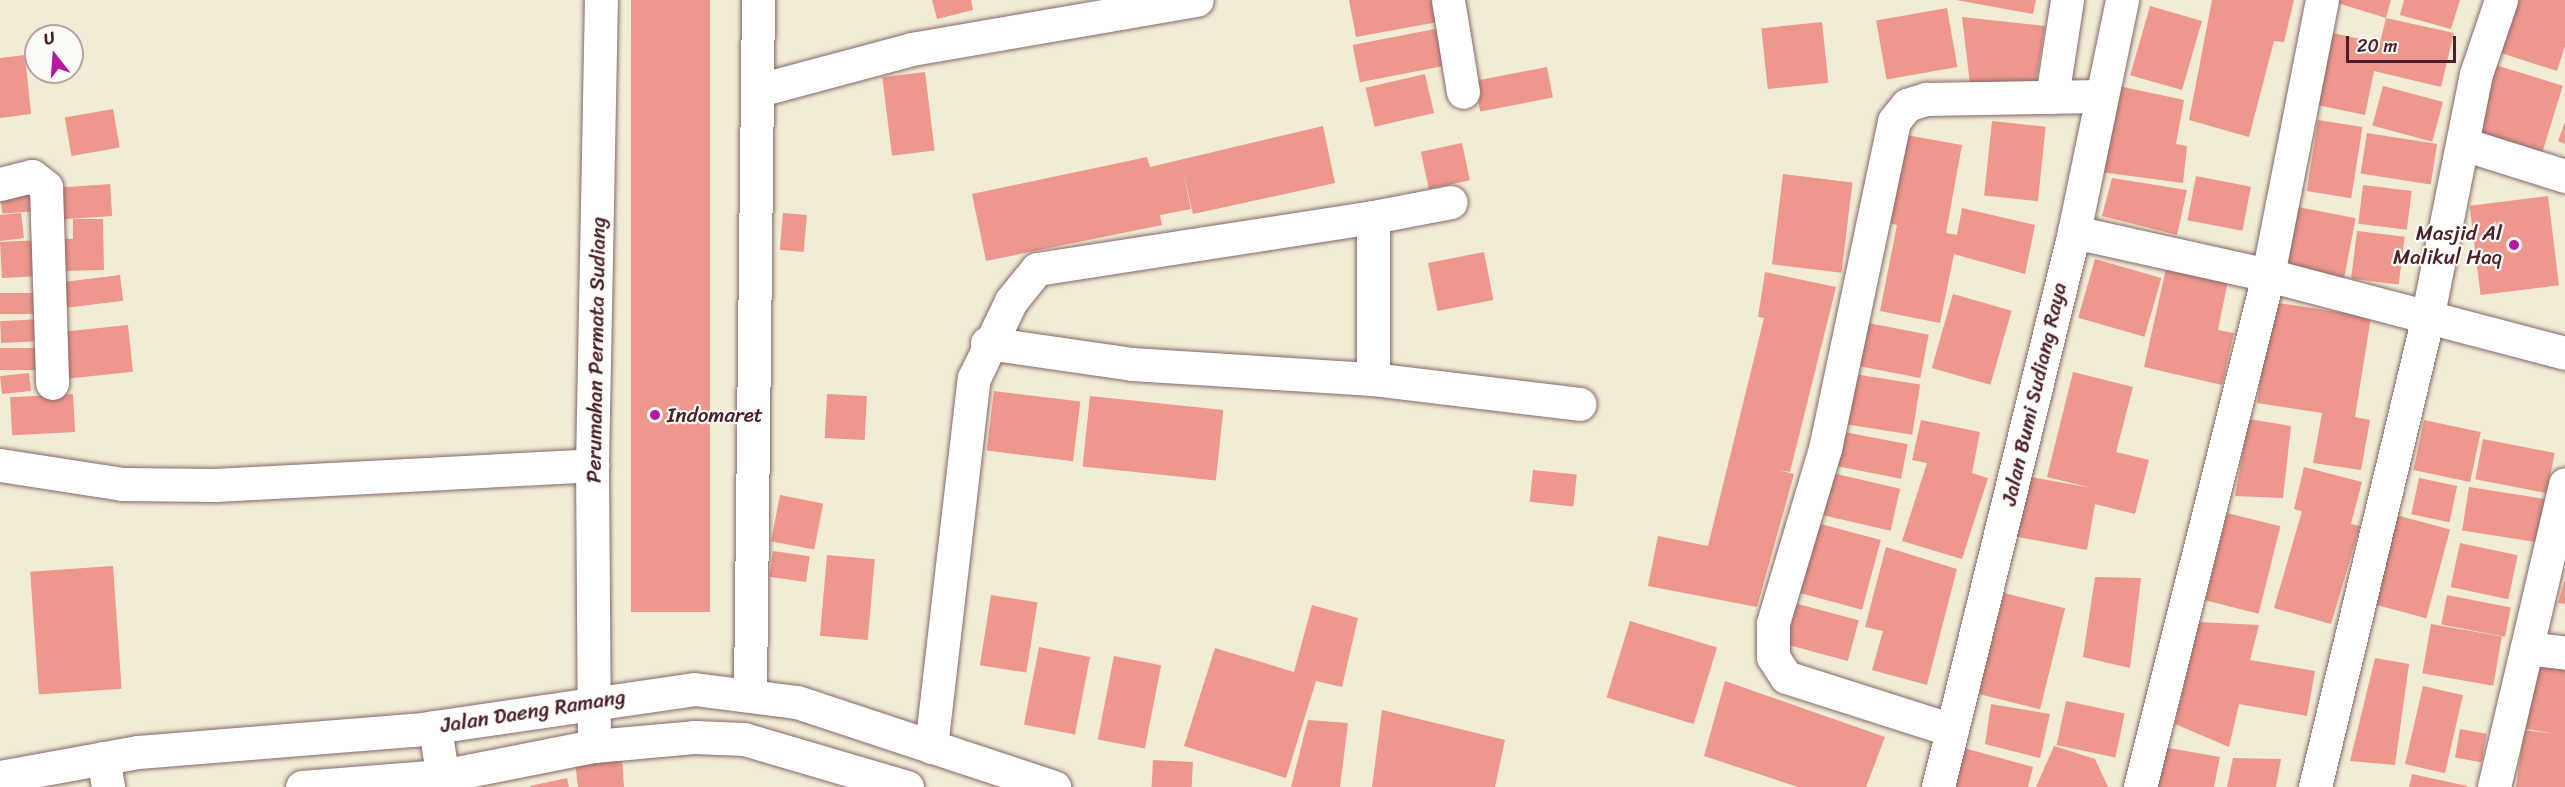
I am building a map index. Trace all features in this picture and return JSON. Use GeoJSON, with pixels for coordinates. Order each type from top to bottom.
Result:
{"type":"FeatureCollection","features":[{"type":"Feature","properties":{"kind":"street","name":"Perumahan Permata Sudiang"},"geometry":{"type":"LineString","coordinates":[[594,746],[592,465],[602,0]]}},
{"type":"Feature","properties":{"kind":"street"},"geometry":{"type":"LineString","coordinates":[[750,692],[759,0]]}},
{"type":"Feature","properties":{"kind":"street"},"geometry":{"type":"LineString","coordinates":[[759,90],[912,49],[1085,10],[1197,0]]}},
{"type":"Feature","properties":{"kind":"street"},"geometry":{"type":"LineString","coordinates":[[1448,0],[1463,92]]}},
{"type":"Feature","properties":{"kind":"street"},"geometry":{"type":"LineString","coordinates":[[2052,97],[2067,0]]}},
{"type":"Feature","properties":{"kind":"street","name":"Jalan Bumi Sudiang Raya"},"geometry":{"type":"LineString","coordinates":[[1938,787],[2074,232],[2098,96],[2122,0]]}},
{"type":"Feature","properties":{"kind":"street"},"geometry":{"type":"LineString","coordinates":[[2140,787],[2268,275],[2322,0]]}},
{"type":"Feature","properties":{"kind":"street"},"geometry":{"type":"LineString","coordinates":[[2315,787],[2427,319],[2476,75],[2501,0]]}},
{"type":"Feature","properties":{"kind":"street"},"geometry":{"type":"LineString","coordinates":[[1952,730],[1786,677],[1773,657],[1773,623],[1825,449],[1894,121],[1907,105],[1926,99],[2098,96]]}},
{"type":"Feature","properties":{"kind":"street"},"geometry":{"type":"LineString","coordinates":[[2463,144],[2565,176]]}},
{"type":"Feature","properties":{"kind":"street"},"geometry":{"type":"LineString","coordinates":[[0,184],[32,176],[46,187],[52,383]]}},
{"type":"Feature","properties":{"kind":"street"},"geometry":{"type":"LineString","coordinates":[[923,787],[931,747],[974,378],[987,343],[1022,281],[1037,269],[1373,217],[1451,202]]}},
{"type":"Feature","properties":{"kind":"street"},"geometry":{"type":"LineString","coordinates":[[1373,217],[1373,379]]}},
{"type":"Feature","properties":{"kind":"street"},"geometry":{"type":"LineString","coordinates":[[2074,232],[2268,275],[2427,319],[2565,353]]}},
{"type":"Feature","properties":{"kind":"street"},"geometry":{"type":"LineString","coordinates":[[987,343],[1132,364],[1373,379],[1579,405]]}},
{"type":"Feature","properties":{"kind":"street"},"geometry":{"type":"LineString","coordinates":[[0,465],[123,484],[203,485],[592,465]]}},
{"type":"Feature","properties":{"kind":"street"},"geometry":{"type":"LineString","coordinates":[[2494,787],[2565,484]]}},
{"type":"Feature","properties":{"kind":"street"},"geometry":{"type":"LineString","coordinates":[[2527,648],[2565,653]]}},
{"type":"Feature","properties":{"kind":"street","name":"Jalan Daeng Ramang"},"geometry":{"type":"LineString","coordinates":[[0,777],[106,772],[435,727],[593,699],[694,689],[750,692],[1054,787]]}},
{"type":"Feature","properties":{"kind":"street"},"geometry":{"type":"LineString","coordinates":[[435,727],[443,782]]}},
{"type":"Feature","properties":{"kind":"street","name":"Jalan Daeng Ramang"},"geometry":{"type":"LineString","coordinates":[[302,787],[443,782],[594,746],[694,737],[744,739],[908,787]]}},
{"type":"Feature","properties":{"kind":"building"},"geometry":{"type":"Polygon","coordinates":[[[631,0],[710,0],[710,612],[631,612],[631,0]]]}},
{"type":"Feature","properties":{"kind":"building"},"geometry":{"type":"Polygon","coordinates":[[[932,0],[971,0],[973,10],[937,19],[932,0]]]}},
{"type":"Feature","properties":{"kind":"building"},"geometry":{"type":"Polygon","coordinates":[[[1349,0],[1434,0],[1438,22],[1356,37],[1349,0]]]}},
{"type":"Feature","properties":{"kind":"building"},"geometry":{"type":"Polygon","coordinates":[[[1956,0],[2036,0],[2033,14],[1956,0]]]}},
{"type":"Feature","properties":{"kind":"building"},"geometry":{"type":"Polygon","coordinates":[[[2212,0],[2294,0],[2284,42],[2274,41],[2249,137],[2189,120],[2212,0]]]}},
{"type":"Feature","properties":{"kind":"building"},"geometry":{"type":"Polygon","coordinates":[[[2328,0],[2391,0],[2386,18],[2328,0]]]}},
{"type":"Feature","properties":{"kind":"building"},"geometry":{"type":"Polygon","coordinates":[[[2404,0],[2460,0],[2451,29],[2400,15],[2404,0]]]}},
{"type":"Feature","properties":{"kind":"building"},"geometry":{"type":"Polygon","coordinates":[[[2519,0],[2565,0],[2565,46],[2557,71],[2498,52],[2519,0]]]}},
{"type":"Feature","properties":{"kind":"building"},"geometry":{"type":"Polygon","coordinates":[[[2150,6],[2202,21],[2182,90],[2130,75],[2150,6]]]}},
{"type":"Feature","properties":{"kind":"building"},"geometry":{"type":"Polygon","coordinates":[[[1947,8],[1957,67],[1887,80],[1876,21],[1947,8]]]}},
{"type":"Feature","properties":{"kind":"building"},"geometry":{"type":"Polygon","coordinates":[[[1962,17],[2045,26],[2036,83],[1970,84],[1962,17]]]}},
{"type":"Feature","properties":{"kind":"building"},"geometry":{"type":"Polygon","coordinates":[[[2386,18],[2454,33],[2441,87],[2374,71],[2365,115],[2317,105],[2332,33],[2380,43],[2386,18]]]}},
{"type":"Feature","properties":{"kind":"building"},"geometry":{"type":"Polygon","coordinates":[[[1822,22],[1828,83],[1768,89],[1761,28],[1822,22]]]}},
{"type":"Feature","properties":{"kind":"building"},"geometry":{"type":"Polygon","coordinates":[[[1440,28],[1447,65],[1360,82],[1353,45],[1440,28]]]}},
{"type":"Feature","properties":{"kind":"building"},"geometry":{"type":"Polygon","coordinates":[[[24,55],[24,84],[28,84],[31,114],[0,118],[0,58],[24,55]]]}},
{"type":"Feature","properties":{"kind":"building"},"geometry":{"type":"Polygon","coordinates":[[[2492,64],[2563,86],[2543,152],[2472,130],[2492,64]]]}},
{"type":"Feature","properties":{"kind":"building"},"geometry":{"type":"Polygon","coordinates":[[[1547,67],[1553,97],[1480,112],[1474,81],[1547,67]]]}},
{"type":"Feature","properties":{"kind":"building"},"geometry":{"type":"Polygon","coordinates":[[[925,72],[935,150],[892,156],[882,77],[925,72]]]}},
{"type":"Feature","properties":{"kind":"building"},"geometry":{"type":"Polygon","coordinates":[[[1425,74],[1434,113],[1375,127],[1366,88],[1425,74]]]}},
{"type":"Feature","properties":{"kind":"building"},"geometry":{"type":"Polygon","coordinates":[[[2114,85],[2184,100],[2176,144],[2187,146],[2183,183],[2101,172],[2114,85]]]}},
{"type":"Feature","properties":{"kind":"building"},"geometry":{"type":"Polygon","coordinates":[[[2383,86],[2443,102],[2432,142],[2372,126],[2383,86]]]}},
{"type":"Feature","properties":{"kind":"building"},"geometry":{"type":"Polygon","coordinates":[[[113,109],[120,147],[72,156],[65,118],[113,109]]]}},
{"type":"Feature","properties":{"kind":"building"},"geometry":{"type":"Polygon","coordinates":[[[2318,120],[2362,127],[2351,198],[2307,191],[2318,120]]]}},
{"type":"Feature","properties":{"kind":"building"},"geometry":{"type":"Polygon","coordinates":[[[1992,121],[2046,127],[2038,201],[1984,196],[1992,121]]]}},
{"type":"Feature","properties":{"kind":"building"},"geometry":{"type":"Polygon","coordinates":[[[2565,122],[2565,144],[2558,141],[2565,122]]]}},
{"type":"Feature","properties":{"kind":"building"},"geometry":{"type":"Polygon","coordinates":[[[1323,126],[1335,183],[1193,214],[1182,168],[1191,209],[1160,215],[1162,225],[986,261],[972,194],[1147,157],[1150,167],[1323,126]]]}},
{"type":"Feature","properties":{"kind":"building"},"geometry":{"type":"Polygon","coordinates":[[[2367,133],[2437,144],[2431,185],[2361,173],[2367,133]]]}},
{"type":"Feature","properties":{"kind":"building"},"geometry":{"type":"Polygon","coordinates":[[[1906,135],[1962,145],[1946,233],[1957,235],[1962,208],[2035,225],[2025,274],[1954,254],[1940,323],[1880,311],[1897,225],[1890,223],[1906,135]]]}},
{"type":"Feature","properties":{"kind":"building"},"geometry":{"type":"Polygon","coordinates":[[[1462,143],[1470,180],[1429,189],[1421,152],[1462,143]]]}},
{"type":"Feature","properties":{"kind":"building"},"geometry":{"type":"Polygon","coordinates":[[[1783,174],[1852,183],[1841,273],[1772,264],[1783,174]]]}},
{"type":"Feature","properties":{"kind":"building"},"geometry":{"type":"Polygon","coordinates":[[[2196,176],[2251,187],[2242,231],[2187,220],[2196,176]]]}},
{"type":"Feature","properties":{"kind":"building"},"geometry":{"type":"Polygon","coordinates":[[[2112,178],[2187,190],[2177,235],[2102,216],[2112,178]]]}},
{"type":"Feature","properties":{"kind":"building"},"geometry":{"type":"Polygon","coordinates":[[[110,184],[112,216],[52,220],[50,188],[110,184]]]}},
{"type":"Feature","properties":{"kind":"building"},"geometry":{"type":"Polygon","coordinates":[[[2363,185],[2412,191],[2407,230],[2358,224],[2363,185]]]}},
{"type":"Feature","properties":{"kind":"building"},"geometry":{"type":"Polygon","coordinates":[[[34,187],[36,211],[2,214],[0,190],[34,187]]]}},
{"type":"Feature","properties":{"kind":"building","name":"Masjid Al Malikul Haq"},"geometry":{"type":"Polygon","coordinates":[[[2548,196],[2559,285],[2481,295],[2470,206],[2548,196]]]}},
{"type":"Feature","properties":{"kind":"building"},"geometry":{"type":"Polygon","coordinates":[[[2288,205],[2356,218],[2343,282],[2276,269],[2288,205]]]}},
{"type":"Feature","properties":{"kind":"building"},"geometry":{"type":"Polygon","coordinates":[[[21,213],[24,238],[0,241],[0,215],[21,213]]]}},
{"type":"Feature","properties":{"kind":"building"},"geometry":{"type":"Polygon","coordinates":[[[783,213],[807,215],[804,252],[780,250],[783,213]]]}},
{"type":"Feature","properties":{"kind":"building"},"geometry":{"type":"Polygon","coordinates":[[[73,219],[103,219],[104,270],[57,271],[56,239],[73,239],[73,219]]]}},
{"type":"Feature","properties":{"kind":"building"},"geometry":{"type":"Polygon","coordinates":[[[2357,231],[2405,237],[2399,284],[2351,279],[2357,231]]]}},
{"type":"Feature","properties":{"kind":"building"},"geometry":{"type":"Polygon","coordinates":[[[40,240],[42,276],[2,278],[0,242],[40,240]]]}},
{"type":"Feature","properties":{"kind":"building"},"geometry":{"type":"Polygon","coordinates":[[[1484,252],[1493,300],[1437,311],[1428,263],[1484,252]]]}},
{"type":"Feature","properties":{"kind":"building"},"geometry":{"type":"Polygon","coordinates":[[[2095,259],[2161,278],[2145,337],[2078,318],[2095,259]]]}},
{"type":"Feature","properties":{"kind":"building"},"geometry":{"type":"Polygon","coordinates":[[[2167,264],[2229,275],[2218,330],[2234,333],[2222,385],[2144,367],[2167,264]]]}},
{"type":"Feature","properties":{"kind":"building"},"geometry":{"type":"Polygon","coordinates":[[[1765,272],[1836,287],[1790,472],[1778,470],[1794,474],[1757,607],[1648,586],[1658,536],[1708,546],[1764,318],[1758,317],[1765,272]]]}},
{"type":"Feature","properties":{"kind":"building"},"geometry":{"type":"Polygon","coordinates":[[[120,275],[123,301],[59,309],[55,283],[120,275]]]}},
{"type":"Feature","properties":{"kind":"building"},"geometry":{"type":"Polygon","coordinates":[[[0,293],[39,293],[39,314],[0,314],[0,293]]]}},
{"type":"Feature","properties":{"kind":"building"},"geometry":{"type":"Polygon","coordinates":[[[1953,294],[2012,311],[1990,385],[1932,368],[1953,294]]]}},
{"type":"Feature","properties":{"kind":"building"},"geometry":{"type":"Polygon","coordinates":[[[2272,302],[2371,317],[2355,417],[2370,420],[2361,470],[2313,463],[2322,413],[2257,403],[2272,302]]]}},
{"type":"Feature","properties":{"kind":"building"},"geometry":{"type":"Polygon","coordinates":[[[41,319],[42,341],[1,343],[0,321],[41,319]]]}},
{"type":"Feature","properties":{"kind":"building"},"geometry":{"type":"Polygon","coordinates":[[[1863,322],[1929,335],[1920,378],[1855,365],[1863,322]]]}},
{"type":"Feature","properties":{"kind":"building"},"geometry":{"type":"Polygon","coordinates":[[[128,325],[133,372],[66,379],[61,332],[128,325]]]}},
{"type":"Feature","properties":{"kind":"building"},"geometry":{"type":"Polygon","coordinates":[[[0,348],[42,348],[42,370],[0,370],[0,348]]]}},
{"type":"Feature","properties":{"kind":"building"},"geometry":{"type":"Polygon","coordinates":[[[2073,372],[2133,387],[2116,452],[2149,460],[2135,514],[2095,504],[2087,550],[2008,535],[2019,475],[2092,488],[2047,477],[2073,372]]]}},
{"type":"Feature","properties":{"kind":"building"},"geometry":{"type":"Polygon","coordinates":[[[29,373],[31,391],[2,394],[0,376],[29,373]]]}},
{"type":"Feature","properties":{"kind":"building"},"geometry":{"type":"Polygon","coordinates":[[[1854,374],[1920,384],[1912,435],[1846,424],[1854,374]]]}},
{"type":"Feature","properties":{"kind":"building"},"geometry":{"type":"Polygon","coordinates":[[[994,391],[1080,402],[1073,461],[987,451],[994,391]]]}},
{"type":"Feature","properties":{"kind":"building"},"geometry":{"type":"Polygon","coordinates":[[[73,394],[75,432],[12,435],[10,397],[73,394]]]}},
{"type":"Feature","properties":{"kind":"building"},"geometry":{"type":"Polygon","coordinates":[[[827,394],[867,396],[865,440],[825,438],[827,394]]]}},
{"type":"Feature","properties":{"kind":"building"},"geometry":{"type":"Polygon","coordinates":[[[1090,396],[1223,410],[1216,481],[1083,467],[1090,396]]]}},
{"type":"Feature","properties":{"kind":"building"},"geometry":{"type":"Polygon","coordinates":[[[2249,419],[2291,426],[2283,498],[2235,496],[2249,419]]]}},
{"type":"Feature","properties":{"kind":"building"},"geometry":{"type":"Polygon","coordinates":[[[1921,420],[1980,432],[1972,473],[1988,478],[1962,559],[1902,541],[1927,463],[1912,460],[1921,420]]]}},
{"type":"Feature","properties":{"kind":"building"},"geometry":{"type":"Polygon","coordinates":[[[2424,420],[2481,432],[2470,482],[2413,470],[2424,420]]]}},
{"type":"Feature","properties":{"kind":"building"},"geometry":{"type":"Polygon","coordinates":[[[1839,431],[1908,444],[1901,479],[1832,465],[1839,431]]]}},
{"type":"Feature","properties":{"kind":"building"},"geometry":{"type":"Polygon","coordinates":[[[2483,439],[2555,453],[2547,493],[2475,479],[2483,439]]]}},
{"type":"Feature","properties":{"kind":"building"},"geometry":{"type":"Polygon","coordinates":[[[2304,467],[2362,482],[2351,524],[2360,526],[2331,624],[2274,608],[2302,511],[2294,509],[2304,467]]]}},
{"type":"Feature","properties":{"kind":"building"},"geometry":{"type":"Polygon","coordinates":[[[1533,470],[1577,475],[1573,506],[1530,502],[1533,470]]]}},
{"type":"Feature","properties":{"kind":"building"},"geometry":{"type":"Polygon","coordinates":[[[1832,473],[1900,489],[1891,531],[1822,515],[1832,473]]]}},
{"type":"Feature","properties":{"kind":"building"},"geometry":{"type":"Polygon","coordinates":[[[2419,478],[2457,486],[2449,522],[2411,514],[2419,478]]]}},
{"type":"Feature","properties":{"kind":"building"},"geometry":{"type":"Polygon","coordinates":[[[2469,487],[2549,500],[2542,543],[2462,530],[2469,487]]]}},
{"type":"Feature","properties":{"kind":"building"},"geometry":{"type":"Polygon","coordinates":[[[780,495],[823,503],[814,550],[771,541],[780,495]]]}},
{"type":"Feature","properties":{"kind":"building"},"geometry":{"type":"Polygon","coordinates":[[[2227,513],[2280,526],[2259,614],[2205,600],[2227,513]]]}},
{"type":"Feature","properties":{"kind":"building"},"geometry":{"type":"Polygon","coordinates":[[[2396,515],[2450,529],[2426,618],[2372,604],[2396,515]]]}},
{"type":"Feature","properties":{"kind":"building"},"geometry":{"type":"Polygon","coordinates":[[[1817,523],[1881,540],[1862,610],[1798,593],[1817,523]]]}},
{"type":"Feature","properties":{"kind":"building"},"geometry":{"type":"Polygon","coordinates":[[[2460,543],[2518,555],[2508,599],[2451,587],[2460,543]]]}},
{"type":"Feature","properties":{"kind":"building"},"geometry":{"type":"Polygon","coordinates":[[[1886,547],[1957,569],[1927,685],[1872,670],[1883,631],[1865,627],[1886,547]]]}},
{"type":"Feature","properties":{"kind":"building"},"geometry":{"type":"Polygon","coordinates":[[[773,551],[810,556],[806,582],[769,577],[773,551]]]}},
{"type":"Feature","properties":{"kind":"building"},"geometry":{"type":"Polygon","coordinates":[[[827,555],[875,559],[868,640],[820,636],[827,555]]]}},
{"type":"Feature","properties":{"kind":"building"},"geometry":{"type":"Polygon","coordinates":[[[113,566],[122,689],[39,694],[30,572],[113,566]]]}},
{"type":"Feature","properties":{"kind":"building"},"geometry":{"type":"Polygon","coordinates":[[[2095,577],[2141,578],[2130,668],[2083,657],[2095,577]]]}},
{"type":"Feature","properties":{"kind":"building"},"geometry":{"type":"Polygon","coordinates":[[[2565,582],[2565,604],[2558,603],[2565,582]]]}},
{"type":"Feature","properties":{"kind":"building"},"geometry":{"type":"Polygon","coordinates":[[[2004,593],[2065,608],[2040,709],[1979,694],[2004,593]]]}},
{"type":"Feature","properties":{"kind":"building"},"geometry":{"type":"Polygon","coordinates":[[[991,595],[1037,602],[1026,672],[980,665],[991,595]]]}},
{"type":"Feature","properties":{"kind":"building"},"geometry":{"type":"Polygon","coordinates":[[[2447,595],[2511,607],[2505,637],[2441,624],[2447,595]]]}},
{"type":"Feature","properties":{"kind":"building"},"geometry":{"type":"Polygon","coordinates":[[[1794,603],[1859,620],[1848,661],[1783,644],[1794,603]]]}},
{"type":"Feature","properties":{"kind":"building"},"geometry":{"type":"Polygon","coordinates":[[[1312,605],[1358,618],[1342,687],[1316,681],[1286,778],[1184,746],[1215,648],[1294,672],[1312,605]]]}},
{"type":"Feature","properties":{"kind":"building"},"geometry":{"type":"Polygon","coordinates":[[[1630,621],[1717,648],[1694,724],[1607,698],[1630,621]]]}},
{"type":"Feature","properties":{"kind":"building"},"geometry":{"type":"Polygon","coordinates":[[[2199,622],[2259,625],[2250,660],[2315,671],[2307,716],[2239,704],[2229,747],[2175,724],[2199,622]]]}},
{"type":"Feature","properties":{"kind":"building"},"geometry":{"type":"Polygon","coordinates":[[[2431,624],[2502,637],[2493,686],[2422,673],[2431,624]]]}},
{"type":"Feature","properties":{"kind":"building"},"geometry":{"type":"Polygon","coordinates":[[[1039,647],[1090,657],[1075,734],[1024,725],[1039,647]]]}},
{"type":"Feature","properties":{"kind":"building"},"geometry":{"type":"Polygon","coordinates":[[[2530,652],[2565,659],[2565,787],[2516,787],[2524,730],[2556,734],[2516,727],[2530,652]]]}},
{"type":"Feature","properties":{"kind":"building"},"geometry":{"type":"Polygon","coordinates":[[[1114,656],[1161,665],[1145,749],[1098,739],[1114,656]]]}},
{"type":"Feature","properties":{"kind":"building"},"geometry":{"type":"Polygon","coordinates":[[[2375,658],[2409,664],[2395,765],[2350,761],[2375,658]]]}},
{"type":"Feature","properties":{"kind":"building"},"geometry":{"type":"Polygon","coordinates":[[[1725,681],[1885,737],[1866,787],[1798,787],[1704,756],[1725,681]]]}},
{"type":"Feature","properties":{"kind":"building"},"geometry":{"type":"Polygon","coordinates":[[[2423,686],[2463,695],[2445,773],[2405,764],[2423,686]]]}},
{"type":"Feature","properties":{"kind":"building"},"geometry":{"type":"Polygon","coordinates":[[[2066,701],[2125,713],[2115,757],[2057,745],[2066,701]]]}},
{"type":"Feature","properties":{"kind":"building"},"geometry":{"type":"Polygon","coordinates":[[[1991,704],[2050,714],[2040,758],[1985,744],[1991,704]]]}},
{"type":"Feature","properties":{"kind":"building"},"geometry":{"type":"Polygon","coordinates":[[[1382,710],[1505,740],[1495,787],[1372,787],[1382,710]]]}},
{"type":"Feature","properties":{"kind":"building"},"geometry":{"type":"Polygon","coordinates":[[[1308,720],[1348,723],[1340,787],[1291,787],[1308,720]]]}},
{"type":"Feature","properties":{"kind":"building"},"geometry":{"type":"Polygon","coordinates":[[[2460,729],[2487,734],[2482,762],[2455,758],[2460,729]]]}},
{"type":"Feature","properties":{"kind":"building"},"geometry":{"type":"Polygon","coordinates":[[[2054,746],[2095,759],[2108,787],[2036,787],[2054,746]]]}},
{"type":"Feature","properties":{"kind":"building"},"geometry":{"type":"Polygon","coordinates":[[[2163,747],[2220,757],[2214,787],[2156,787],[2163,747]]]}},
{"type":"Feature","properties":{"kind":"building"},"geometry":{"type":"Polygon","coordinates":[[[1964,748],[2033,767],[2028,787],[1956,787],[1964,748]]]}},
{"type":"Feature","properties":{"kind":"building"},"geometry":{"type":"Polygon","coordinates":[[[622,757],[624,787],[578,787],[575,761],[622,757]]]}},
{"type":"Feature","properties":{"kind":"building"},"geometry":{"type":"Polygon","coordinates":[[[2233,758],[2281,759],[2276,787],[2227,787],[2233,758]]]}},
{"type":"Feature","properties":{"kind":"building"},"geometry":{"type":"Polygon","coordinates":[[[1153,760],[1193,762],[1192,787],[1152,787],[1153,760]]]}},
{"type":"Feature","properties":{"kind":"building"},"geometry":{"type":"Polygon","coordinates":[[[2412,774],[2467,786],[2467,787],[2409,787],[2412,774]]]}},
{"type":"Feature","properties":{"kind":"building"},"geometry":{"type":"Polygon","coordinates":[[[567,778],[569,787],[530,786],[567,778]]]}},
{"type":"Feature","properties":{"kind":"place","name":"Masjid Al Malikul Haq"},"geometry":{"type":"Point","coordinates":[2514,245]}},
{"type":"Feature","properties":{"kind":"place","name":"Indomaret"},"geometry":{"type":"Point","coordinates":[655,415]}}]}
